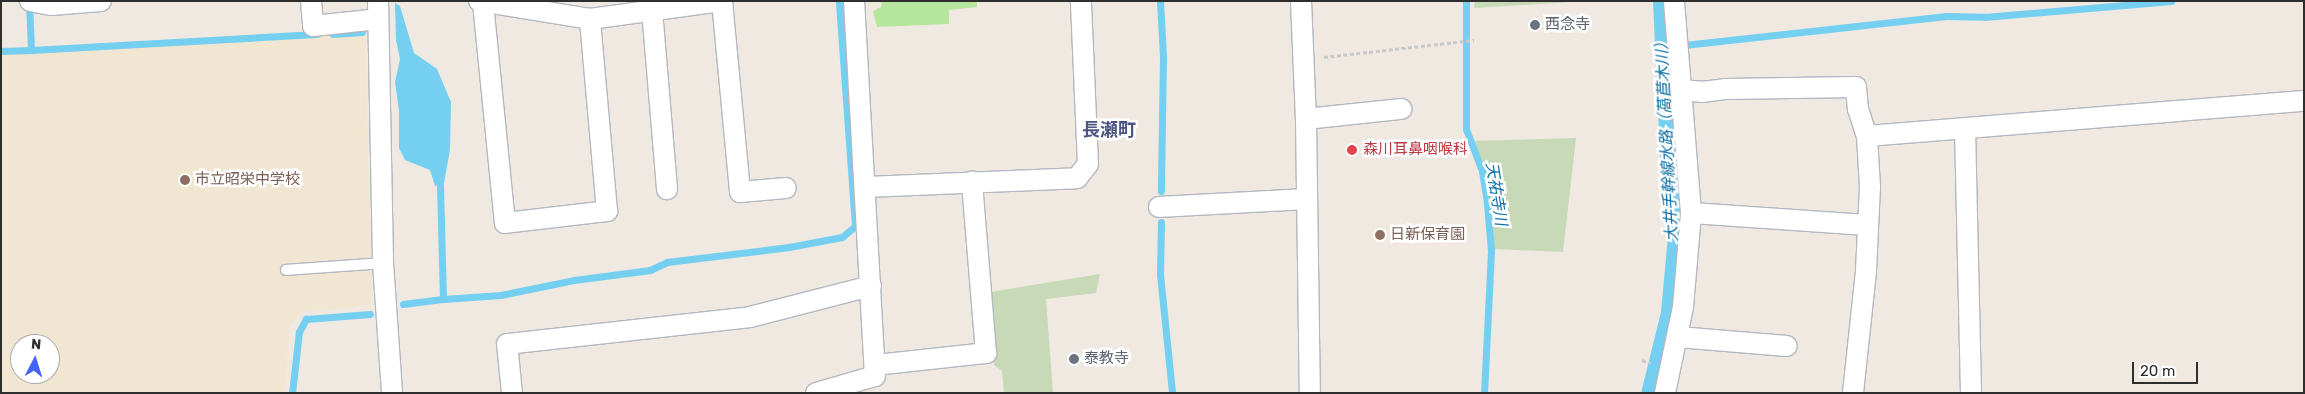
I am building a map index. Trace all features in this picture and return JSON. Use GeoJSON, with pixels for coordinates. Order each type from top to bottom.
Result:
{"type":"FeatureCollection","features":[{"type":"Feature","properties":{"kind":"street"},"geometry":{"type":"LineString","coordinates":[[32,2],[51,5],[101,1]]}},
{"type":"Feature","properties":{"kind":"street"},"geometry":{"type":"LineString","coordinates":[[312,1],[313,26],[378,10],[383,264],[392,393]]}},
{"type":"Feature","properties":{"kind":"street"},"geometry":{"type":"LineString","coordinates":[[590,19],[607,211],[505,223],[481,2],[590,19],[722,1],[740,192],[786,188]]}},
{"type":"Feature","properties":{"kind":"street"},"geometry":{"type":"LineString","coordinates":[[854,1],[876,378]]}},
{"type":"Feature","properties":{"kind":"street"},"geometry":{"type":"LineString","coordinates":[[866,187],[1077,178],[1088,164],[1081,1]]}},
{"type":"Feature","properties":{"kind":"street"},"geometry":{"type":"LineString","coordinates":[[1301,1],[1306,119],[1310,393]]}},
{"type":"Feature","properties":{"kind":"street"},"geometry":{"type":"LineString","coordinates":[[1666,393],[1678,337],[1687,277],[1691,214],[1674,1]]}},
{"type":"Feature","properties":{"kind":"street"},"geometry":{"type":"LineString","coordinates":[[652,10],[667,189]]}},
{"type":"Feature","properties":{"kind":"street"},"geometry":{"type":"LineString","coordinates":[[1681,90],[1702,92],[1725,89],[1856,87],[1858,109],[1867,136],[1870,187],[1866,270],[1853,393]]}},
{"type":"Feature","properties":{"kind":"street"},"geometry":{"type":"LineString","coordinates":[[1867,136],[2304,100]]}},
{"type":"Feature","properties":{"kind":"street"},"geometry":{"type":"LineString","coordinates":[[1306,119],[1401,109]]}},
{"type":"Feature","properties":{"kind":"street"},"geometry":{"type":"LineString","coordinates":[[1964,128],[1971,393]]}},
{"type":"Feature","properties":{"kind":"street"},"geometry":{"type":"LineString","coordinates":[[816,393],[986,353],[972,182]]}},
{"type":"Feature","properties":{"kind":"street"},"geometry":{"type":"LineString","coordinates":[[1160,207],[1306,199]]}},
{"type":"Feature","properties":{"kind":"street"},"geometry":{"type":"LineString","coordinates":[[1691,214],[1868,225]]}},
{"type":"Feature","properties":{"kind":"street"},"geometry":{"type":"LineString","coordinates":[[512,393],[507,344],[750,317],[871,286]]}},
{"type":"Feature","properties":{"kind":"street"},"geometry":{"type":"LineString","coordinates":[[1678,337],[1787,346]]}},
{"type":"Feature","properties":{"kind":"lane"},"geometry":{"type":"LineString","coordinates":[[286,270],[383,264]]}},
{"type":"Feature","properties":{"kind":"path"},"geometry":{"type":"LineString","coordinates":[[1303,59],[1474,40]]}},
{"type":"Feature","properties":{"kind":"shaded area","name":"市立昭栄中学校"},"geometry":{"type":"Polygon","coordinates":[[[365,34],[372,305],[301,312],[290,325],[284,393],[1,393],[1,55],[365,34]]]}},
{"type":"Feature","properties":{"kind":"green space"},"geometry":{"type":"Polygon","coordinates":[[[882,1],[977,1],[977,7],[949,10],[949,24],[877,27],[873,11],[881,7],[882,1]]]}},
{"type":"Feature","properties":{"kind":"green space"},"geometry":{"type":"Polygon","coordinates":[[[1475,1],[1572,1],[1572,2],[1474,8],[1475,1]]]}},
{"type":"Feature","properties":{"kind":"green space"},"geometry":{"type":"Polygon","coordinates":[[[1576,138],[1563,252],[1494,249],[1488,184],[1475,141],[1576,138]]]}},
{"type":"Feature","properties":{"kind":"green space"},"geometry":{"type":"Polygon","coordinates":[[[1100,274],[1096,293],[1046,299],[1053,393],[1004,393],[1002,371],[994,365],[991,292],[1100,274]]]}},
{"type":"Feature","properties":{"kind":"water","name":"大井手幹線水路（萵苣木川）"},"geometry":{"type":"Polygon","coordinates":[[[1653,1],[1668,1],[1682,214],[1673,317],[1655,393],[1641,393],[1661,312],[1669,226],[1660,157],[1653,1]]]}},
{"type":"Feature","properties":{"kind":"water"},"geometry":{"type":"Polygon","coordinates":[[[395,3],[400,6],[414,53],[437,69],[451,102],[450,150],[444,183],[440,185],[435,186],[430,170],[405,160],[399,148],[399,111],[395,82],[400,59],[396,40],[395,3]]]}},
{"type":"Feature","properties":{"kind":"waterway"},"geometry":{"type":"LineString","coordinates":[[403,304],[501,295],[574,280],[650,270],[667,262],[789,247],[842,237],[855,226],[839,1]]}},
{"type":"Feature","properties":{"kind":"waterway"},"geometry":{"type":"LineString","coordinates":[[1160,1],[1163,57],[1161,191]]}},
{"type":"Feature","properties":{"kind":"waterway","name":"天祐寺川"},"geometry":{"type":"LineString","coordinates":[[1466,1],[1466,129],[1482,171],[1491,251],[1484,393]]}},
{"type":"Feature","properties":{"kind":"waterway"},"geometry":{"type":"LineString","coordinates":[[1684,45],[1946,16],[1985,17],[2171,1]]}},
{"type":"Feature","properties":{"kind":"waterway"},"geometry":{"type":"LineString","coordinates":[[29,2],[31,50],[317,34]]}},
{"type":"Feature","properties":{"kind":"waterway"},"geometry":{"type":"LineString","coordinates":[[333,34],[362,32]]}},
{"type":"Feature","properties":{"kind":"waterway"},"geometry":{"type":"LineString","coordinates":[[1,51],[31,50]]}},
{"type":"Feature","properties":{"kind":"waterway"},"geometry":{"type":"LineString","coordinates":[[440,185],[443,299]]}},
{"type":"Feature","properties":{"kind":"waterway"},"geometry":{"type":"LineString","coordinates":[[1161,222],[1160,274],[1172,393]]}},
{"type":"Feature","properties":{"kind":"waterway"},"geometry":{"type":"LineString","coordinates":[[292,393],[299,332],[306,319],[370,314]]}},
{"type":"Feature","properties":{"kind":"place","name":"西念寺"},"geometry":{"type":"Point","coordinates":[1535,25]}},
{"type":"Feature","properties":{"kind":"place","name":"森川耳鼻咽喉科"},"geometry":{"type":"Point","coordinates":[1352,150]}},
{"type":"Feature","properties":{"kind":"place","name":"市立昭栄中学校"},"geometry":{"type":"Point","coordinates":[185,180]}},
{"type":"Feature","properties":{"kind":"place","name":"日新保育園"},"geometry":{"type":"Point","coordinates":[1380,235]}},
{"type":"Feature","properties":{"kind":"place","name":"泰教寺"},"geometry":{"type":"Point","coordinates":[1074,359]}},
{"type":"Feature","properties":{"kind":"district","name":"長瀬町"},"geometry":{"type":"Point","coordinates":[1109,130]}}]}
